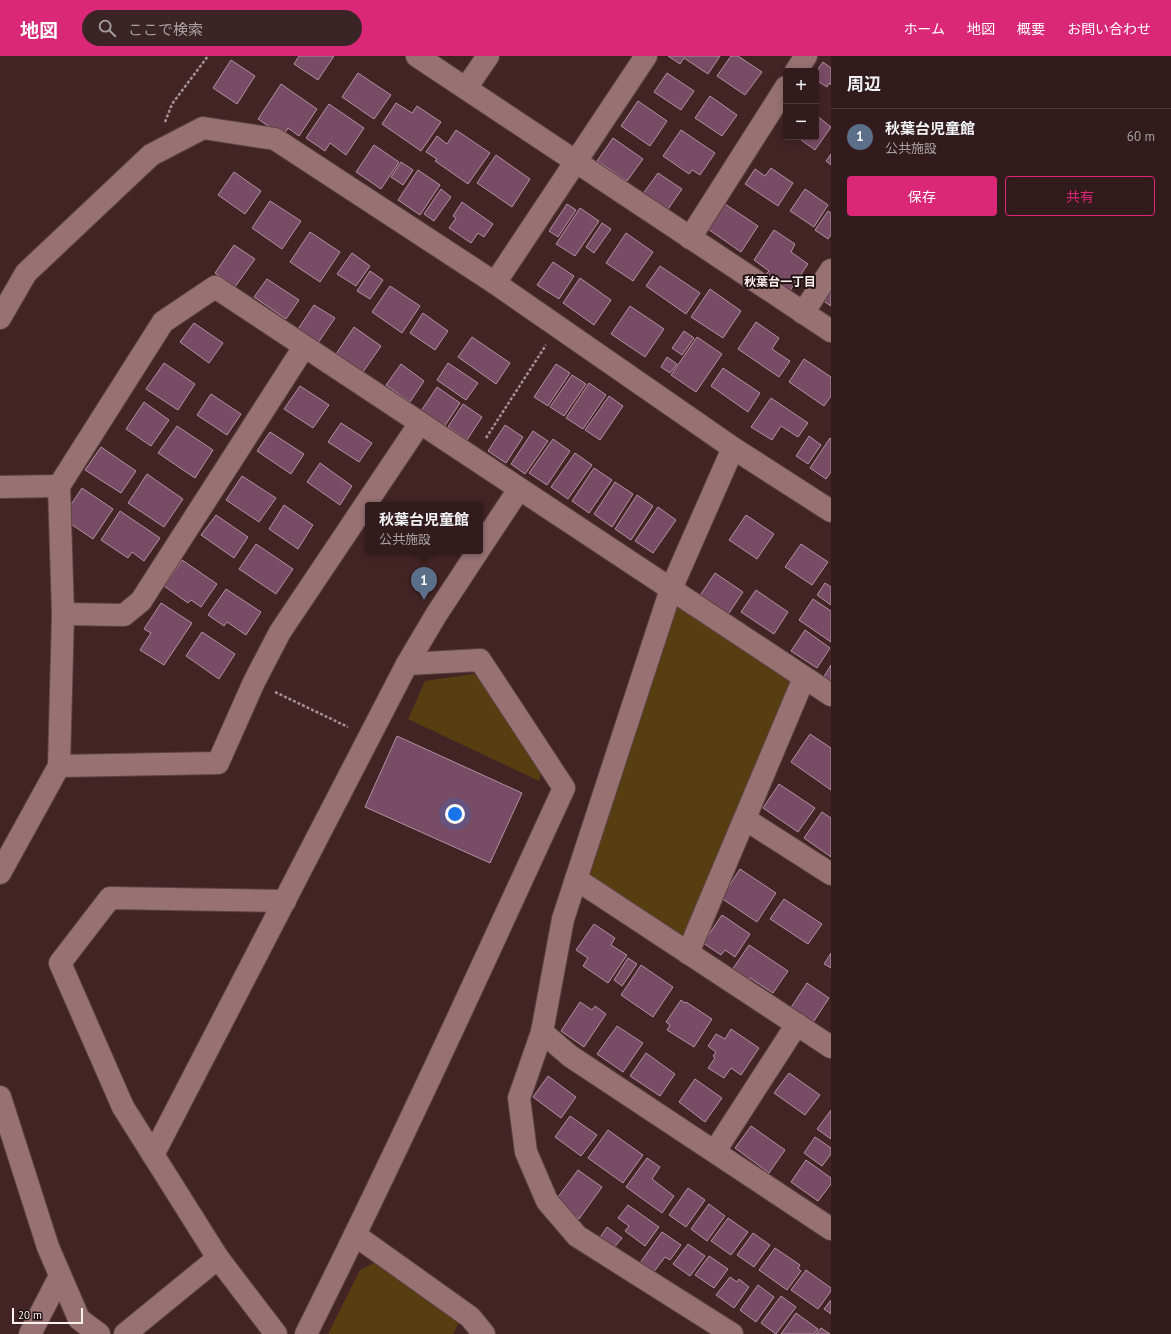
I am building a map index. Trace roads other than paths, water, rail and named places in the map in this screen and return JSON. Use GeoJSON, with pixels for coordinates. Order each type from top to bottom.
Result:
{"type":"FeatureCollection","features":[{"type":"Feature","properties":{"kind":"street"},"geometry":{"type":"LineString","coordinates":[[417,56],[831,332]]}},
{"type":"Feature","properties":{"kind":"street"},"geometry":{"type":"LineString","coordinates":[[466,88],[488,56]]}},
{"type":"Feature","properties":{"kind":"street"},"geometry":{"type":"LineString","coordinates":[[495,283],[646,56]]}},
{"type":"Feature","properties":{"kind":"street"},"geometry":{"type":"LineString","coordinates":[[798,68],[806,56]]}},
{"type":"Feature","properties":{"kind":"street"},"geometry":{"type":"LineString","coordinates":[[690,238],[783,92]]}},
{"type":"Feature","properties":{"kind":"street"},"geometry":{"type":"LineString","coordinates":[[0,318],[26,273],[151,155],[203,128],[275,139],[495,283],[733,448],[831,511]]}},
{"type":"Feature","properties":{"kind":"street"},"geometry":{"type":"LineString","coordinates":[[803,313],[831,270]]}},
{"type":"Feature","properties":{"kind":"street"},"geometry":{"type":"LineString","coordinates":[[0,872],[59,766],[63,614],[59,486],[163,322],[215,287],[472,459],[831,695]]}},
{"type":"Feature","properties":{"kind":"street"},"geometry":{"type":"LineString","coordinates":[[63,614],[124,615],[141,601],[304,347]]}},
{"type":"Feature","properties":{"kind":"street"},"geometry":{"type":"LineString","coordinates":[[367,502],[420,423]]}},
{"type":"Feature","properties":{"kind":"street"},"geometry":{"type":"LineString","coordinates":[[732,1334],[577,1236],[547,1201],[526,1152],[519,1098],[542,1032],[563,919],[671,589],[733,448]]}},
{"type":"Feature","properties":{"kind":"street"},"geometry":{"type":"LineString","coordinates":[[0,487],[59,486]]}},
{"type":"Feature","properties":{"kind":"street"},"geometry":{"type":"LineString","coordinates":[[483,544],[519,490]]}},
{"type":"Feature","properties":{"kind":"street"},"geometry":{"type":"LineString","coordinates":[[59,766],[218,763],[254,682],[280,632],[365,505]]}},
{"type":"Feature","properties":{"kind":"street"},"geometry":{"type":"LineString","coordinates":[[153,1155],[407,664],[436,615],[476,554]]}},
{"type":"Feature","properties":{"kind":"street"},"geometry":{"type":"LineString","coordinates":[[306,1334],[355,1236],[564,788],[480,660],[407,664]]}},
{"type":"Feature","properties":{"kind":"street"},"geometry":{"type":"LineString","coordinates":[[688,953],[804,678]]}},
{"type":"Feature","properties":{"kind":"street"},"geometry":{"type":"LineString","coordinates":[[745,819],[831,874]]}},
{"type":"Feature","properties":{"kind":"street"},"geometry":{"type":"LineString","coordinates":[[576,879],[831,1047]]}},
{"type":"Feature","properties":{"kind":"street"},"geometry":{"type":"LineString","coordinates":[[276,1334],[218,1258],[123,1107],[60,963],[110,898],[285,901]]}},
{"type":"Feature","properties":{"kind":"street"},"geometry":{"type":"LineString","coordinates":[[715,1151],[797,1024]]}},
{"type":"Feature","properties":{"kind":"street"},"geometry":{"type":"LineString","coordinates":[[542,1032],[570,1056],[831,1229]]}},
{"type":"Feature","properties":{"kind":"street"},"geometry":{"type":"LineString","coordinates":[[0,1097],[48,1247],[60,1276],[79,1319],[99,1334]]}},
{"type":"Feature","properties":{"kind":"street"},"geometry":{"type":"LineString","coordinates":[[355,1236],[470,1317],[484,1334]]}},
{"type":"Feature","properties":{"kind":"street"},"geometry":{"type":"LineString","coordinates":[[125,1334],[218,1258]]}},
{"type":"Feature","properties":{"kind":"street"},"geometry":{"type":"LineString","coordinates":[[30,1334],[60,1276]]}},
{"type":"Feature","properties":{"kind":"place","name":"秋葉台児童館"},"geometry":{"type":"Point","coordinates":[424,600]}},
{"type":"Feature","properties":{"kind":"district","name":"秋葉台一丁目"},"geometry":{"type":"Point","coordinates":[780,282]}}]}
